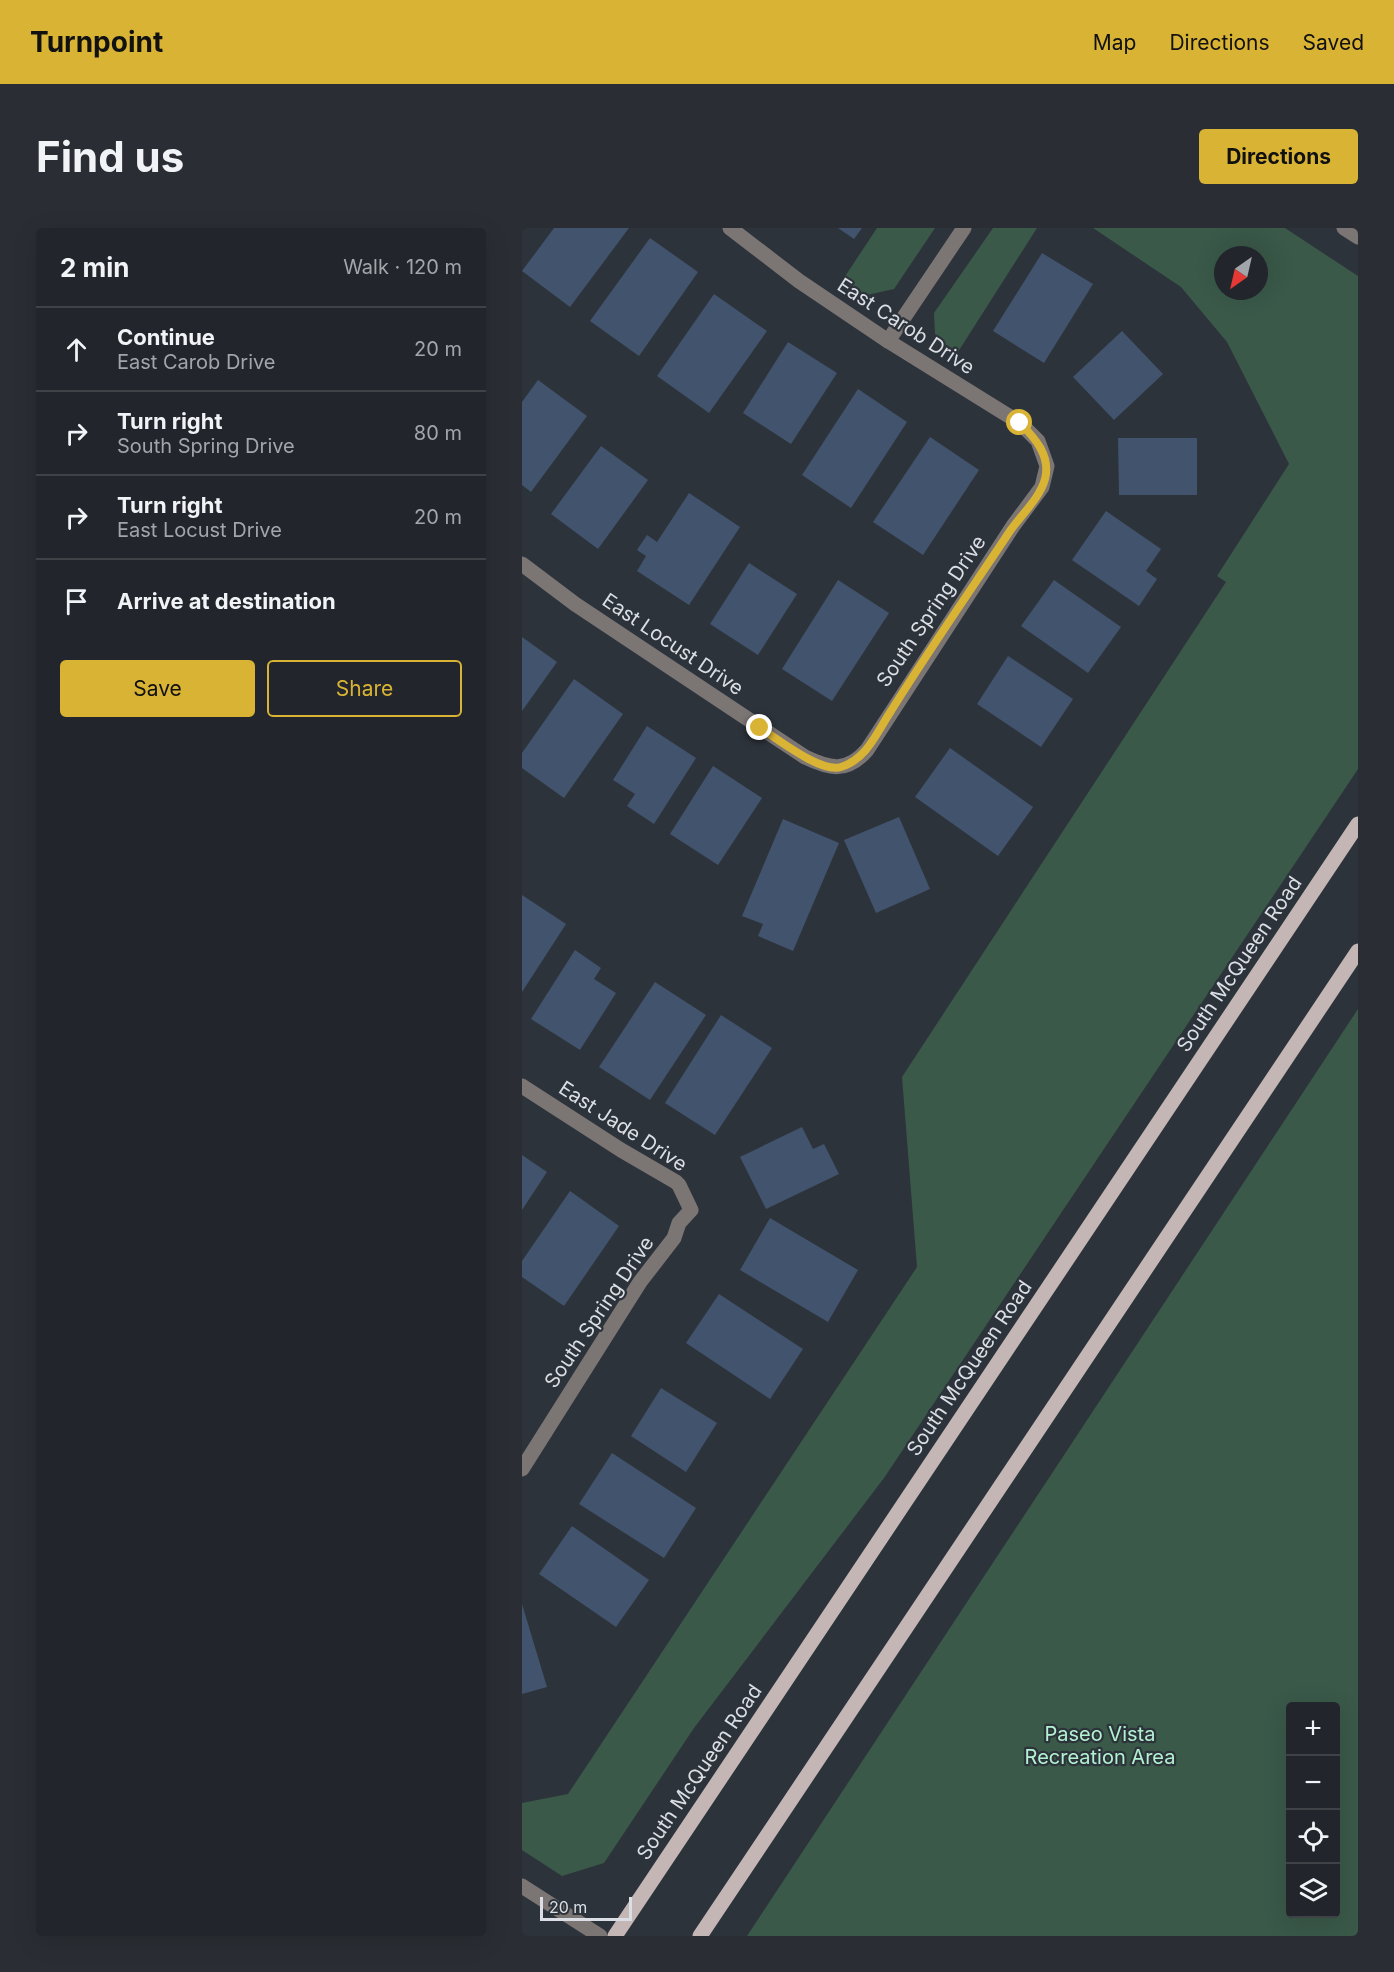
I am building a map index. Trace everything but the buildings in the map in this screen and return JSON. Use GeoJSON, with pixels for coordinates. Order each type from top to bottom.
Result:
{"type":"FeatureCollection","features":[{"type":"Feature","properties":{"kind":"main road","name":"South McQueen Road"},"geometry":{"type":"LineString","coordinates":[[615,1936],[1358,824]]}},
{"type":"Feature","properties":{"kind":"main road"},"geometry":{"type":"LineString","coordinates":[[700,1936],[1358,951]]}},
{"type":"Feature","properties":{"kind":"street","name":"East Carob Drive"},"geometry":{"type":"LineString","coordinates":[[730,228],[799,281],[888,341],[1020,423],[1038,441],[1047,466]]}},
{"type":"Feature","properties":{"kind":"street"},"geometry":{"type":"LineString","coordinates":[[888,341],[964,228]]}},
{"type":"Feature","properties":{"kind":"street"},"geometry":{"type":"LineString","coordinates":[[1344,228],[1358,237]]}},
{"type":"Feature","properties":{"kind":"street","name":"South Spring Drive"},"geometry":{"type":"LineString","coordinates":[[837,768],[856,760],[867,750],[1013,526],[1042,487],[1047,466]]}},
{"type":"Feature","properties":{"kind":"street","name":"East Locust Drive"},"geometry":{"type":"LineString","coordinates":[[522,564],[575,604],[787,745],[820,764],[837,768]]}},
{"type":"Feature","properties":{"kind":"street","name":"East Jade Drive"},"geometry":{"type":"LineString","coordinates":[[522,1086],[621,1150],[676,1182],[691,1210]]}},
{"type":"Feature","properties":{"kind":"street","name":"South Spring Drive"},"geometry":{"type":"LineString","coordinates":[[522,1469],[640,1282],[674,1238],[679,1223],[691,1210]]}},
{"type":"Feature","properties":{"kind":"street"},"geometry":{"type":"LineString","coordinates":[[522,1886],[600,1936]]}},
{"type":"Feature","properties":{"kind":"green space"},"geometry":{"type":"Polygon","coordinates":[[[877,228],[935,228],[894,289],[867,295],[842,281],[877,228]]]}},
{"type":"Feature","properties":{"kind":"green space"},"geometry":{"type":"Polygon","coordinates":[[[993,228],[1037,228],[956,355],[935,334],[934,313],[993,228]]]}},
{"type":"Feature","properties":{"kind":"green space"},"geometry":{"type":"Polygon","coordinates":[[[1093,228],[1285,228],[1358,276],[1358,769],[884,1478],[694,1728],[604,1863],[562,1876],[522,1850],[522,1803],[568,1794],[917,1267],[902,1077],[1226,582],[1217,576],[1289,464],[1227,342],[1181,287],[1093,228]]]}},
{"type":"Feature","properties":{"kind":"green space","name":"Paseo Vista Recreation Area"},"geometry":{"type":"Polygon","coordinates":[[[1358,1009],[1358,1936],[747,1936],[1358,1009]]]}},
{"type":"Feature","properties":{"kind":"route"},"geometry":{"type":"LineString","coordinates":[[760,728],[805,757],[837,768],[856,760],[867,750],[1013,526],[1042,487],[1047,466],[1038,441],[1020,423]]}}]}
